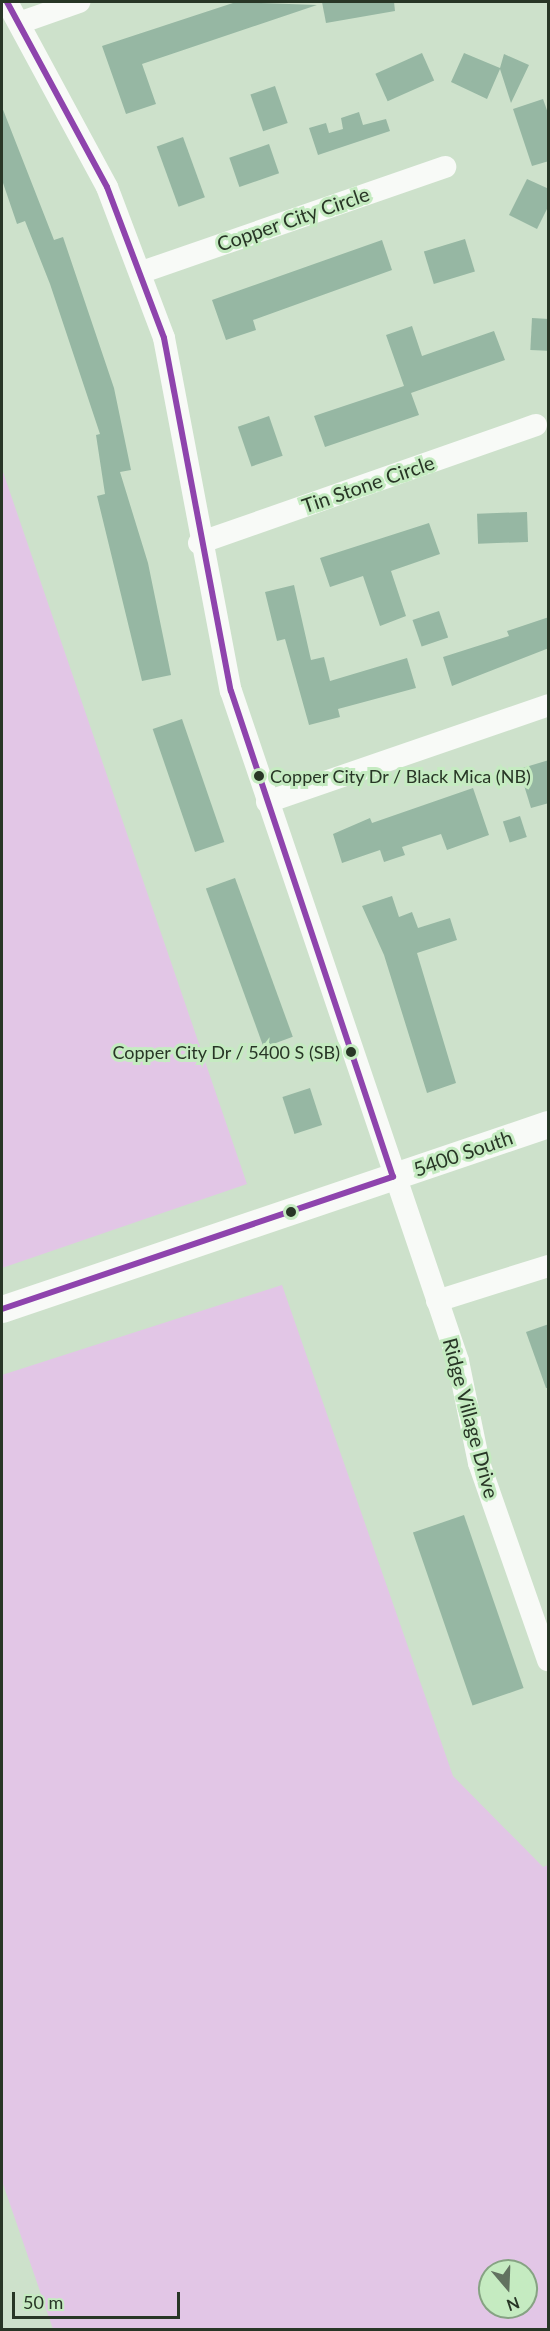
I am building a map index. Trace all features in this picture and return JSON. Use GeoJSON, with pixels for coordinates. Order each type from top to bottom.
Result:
{"type":"FeatureCollection","features":[{"type":"Feature","properties":{"kind":"main road","name":"5400 South"},"geometry":{"type":"LineString","coordinates":[[2,1309],[549,1124]]}},
{"type":"Feature","properties":{"kind":"street","name":"Ridge Village Drive"},"geometry":{"type":"LineString","coordinates":[[7,2],[94,159],[142,272],[174,379],[199,543],[231,692],[393,1176],[458,1361],[479,1463],[542,1623],[549,1660]]}},
{"type":"Feature","properties":{"kind":"street"},"geometry":{"type":"LineString","coordinates":[[19,23],[79,2]]}},
{"type":"Feature","properties":{"kind":"street","name":"Copper City Circle"},"geometry":{"type":"LineString","coordinates":[[142,272],[445,167]]}},
{"type":"Feature","properties":{"kind":"street","name":"Tin Stone Circle"},"geometry":{"type":"LineString","coordinates":[[199,543],[536,425]]}},
{"type":"Feature","properties":{"kind":"street"},"geometry":{"type":"LineString","coordinates":[[267,802],[549,705]]}},
{"type":"Feature","properties":{"kind":"street"},"geometry":{"type":"LineString","coordinates":[[437,1301],[549,1266]]}},
{"type":"Feature","properties":{"kind":"shaded area"},"geometry":{"type":"Polygon","coordinates":[[[2,469],[247,1184],[2,1268],[2,469]]]}},
{"type":"Feature","properties":{"kind":"shaded area"},"geometry":{"type":"Polygon","coordinates":[[[282,1285],[453,1776],[543,1867],[548,1865],[548,2329],[53,2329],[2,2181],[2,1375],[282,1285]]]}},
{"type":"Feature","properties":{"kind":"building"},"geometry":{"type":"Polygon","coordinates":[[[236,2],[317,5],[142,64],[156,104],[126,114],[102,46],[236,2]]]}},
{"type":"Feature","properties":{"kind":"building"},"geometry":{"type":"Polygon","coordinates":[[[322,2],[394,2],[395,11],[326,23],[322,2]]]}},
{"type":"Feature","properties":{"kind":"building"},"geometry":{"type":"Polygon","coordinates":[[[422,53],[434,80],[388,101],[375,74],[422,53]]]}},
{"type":"Feature","properties":{"kind":"building"},"geometry":{"type":"Polygon","coordinates":[[[464,53],[500,68],[504,54],[529,65],[511,103],[500,69],[487,99],[451,82],[464,53]]]}},
{"type":"Feature","properties":{"kind":"building"},"geometry":{"type":"Polygon","coordinates":[[[275,86],[288,123],[263,131],[250,94],[275,86]]]}},
{"type":"Feature","properties":{"kind":"building"},"geometry":{"type":"Polygon","coordinates":[[[543,99],[549,116],[549,161],[532,166],[513,109],[543,99]]]}},
{"type":"Feature","properties":{"kind":"building"},"geometry":{"type":"Polygon","coordinates":[[[2,107],[54,240],[63,237],[114,388],[131,470],[120,472],[148,563],[171,675],[142,681],[97,496],[105,494],[96,435],[100,434],[50,284],[25,221],[17,224],[2,180],[2,107]]]}},
{"type":"Feature","properties":{"kind":"building"},"geometry":{"type":"Polygon","coordinates":[[[359,112],[363,125],[386,119],[390,131],[318,155],[309,128],[326,123],[329,133],[343,129],[341,118],[359,112]]]}},
{"type":"Feature","properties":{"kind":"building"},"geometry":{"type":"Polygon","coordinates":[[[183,137],[205,197],[179,207],[157,147],[183,137]]]}},
{"type":"Feature","properties":{"kind":"building"},"geometry":{"type":"Polygon","coordinates":[[[269,144],[279,173],[239,187],[229,158],[269,144]]]}},
{"type":"Feature","properties":{"kind":"building"},"geometry":{"type":"Polygon","coordinates":[[[527,179],[549,189],[549,205],[537,229],[509,215],[527,179]]]}},
{"type":"Feature","properties":{"kind":"building"},"geometry":{"type":"Polygon","coordinates":[[[465,239],[475,272],[434,284],[424,252],[465,239]]]}},
{"type":"Feature","properties":{"kind":"building"},"geometry":{"type":"Polygon","coordinates":[[[382,240],[392,270],[253,320],[256,330],[226,340],[212,300],[382,240]]]}},
{"type":"Feature","properties":{"kind":"building"},"geometry":{"type":"Polygon","coordinates":[[[532,318],[548,319],[547,351],[530,350],[532,318]]]}},
{"type":"Feature","properties":{"kind":"building"},"geometry":{"type":"Polygon","coordinates":[[[412,326],[422,356],[494,331],[505,360],[411,393],[419,415],[325,447],[314,416],[404,386],[386,335],[412,326]]]}},
{"type":"Feature","properties":{"kind":"building"},"geometry":{"type":"Polygon","coordinates":[[[269,416],[283,456],[251,466],[238,427],[269,416]]]}},
{"type":"Feature","properties":{"kind":"building"},"geometry":{"type":"Polygon","coordinates":[[[527,512],[528,542],[478,544],[477,514],[527,512]]]}},
{"type":"Feature","properties":{"kind":"building"},"geometry":{"type":"Polygon","coordinates":[[[429,523],[440,554],[391,571],[406,616],[380,626],[363,576],[330,587],[320,558],[429,523]]]}},
{"type":"Feature","properties":{"kind":"building"},"geometry":{"type":"Polygon","coordinates":[[[294,585],[311,660],[324,657],[330,681],[407,658],[416,688],[338,709],[340,717],[309,725],[285,639],[277,641],[265,592],[294,585]]]}},
{"type":"Feature","properties":{"kind":"building"},"geometry":{"type":"Polygon","coordinates":[[[439,611],[448,637],[422,647],[413,620],[439,611]]]}},
{"type":"Feature","properties":{"kind":"building"},"geometry":{"type":"Polygon","coordinates":[[[549,617],[549,648],[452,686],[443,657],[509,636],[507,631],[549,617]]]}},
{"type":"Feature","properties":{"kind":"building"},"geometry":{"type":"Polygon","coordinates":[[[182,719],[224,842],[195,852],[153,729],[182,719]]]}},
{"type":"Feature","properties":{"kind":"building"},"geometry":{"type":"Polygon","coordinates":[[[549,760],[549,803],[531,808],[519,769],[549,760]]]}},
{"type":"Feature","properties":{"kind":"building"},"geometry":{"type":"Polygon","coordinates":[[[473,788],[489,835],[447,850],[441,834],[402,847],[405,855],[384,862],[380,850],[342,863],[333,834],[370,818],[372,823],[473,788]]]}},
{"type":"Feature","properties":{"kind":"building"},"geometry":{"type":"Polygon","coordinates":[[[520,816],[527,837],[510,842],[503,822],[520,816]]]}},
{"type":"Feature","properties":{"kind":"building"},"geometry":{"type":"Polygon","coordinates":[[[235,878],[293,1037],[264,1047],[206,889],[235,878]]]}},
{"type":"Feature","properties":{"kind":"building"},"geometry":{"type":"Polygon","coordinates":[[[392,896],[399,917],[412,912],[418,928],[450,918],[457,940],[417,953],[456,1083],[427,1093],[384,955],[362,906],[392,896]]]}},
{"type":"Feature","properties":{"kind":"building"},"geometry":{"type":"Polygon","coordinates":[[[310,1088],[322,1125],[294,1134],[282,1097],[310,1088]]]}},
{"type":"Feature","properties":{"kind":"building"},"geometry":{"type":"Polygon","coordinates":[[[549,1324],[549,1388],[546,1388],[526,1332],[549,1324]]]}},
{"type":"Feature","properties":{"kind":"building"},"geometry":{"type":"Polygon","coordinates":[[[464,1515],[524,1688],[473,1706],[413,1533],[464,1515]]]}},
{"type":"Feature","properties":{"kind":"transit line"},"geometry":{"type":"LineString","coordinates":[[7,2],[107,187],[164,338],[231,691],[393,1177]]}},
{"type":"Feature","properties":{"kind":"transit line"},"geometry":{"type":"LineString","coordinates":[[2,1309],[393,1177]]}},
{"type":"Feature","properties":{"kind":"place","name":"Copper City Dr / Black Mica (NB)"},"geometry":{"type":"Point","coordinates":[259,776]}},
{"type":"Feature","properties":{"kind":"place","name":"Copper City Dr / 5400 S (SB)"},"geometry":{"type":"Point","coordinates":[351,1052]}}]}
